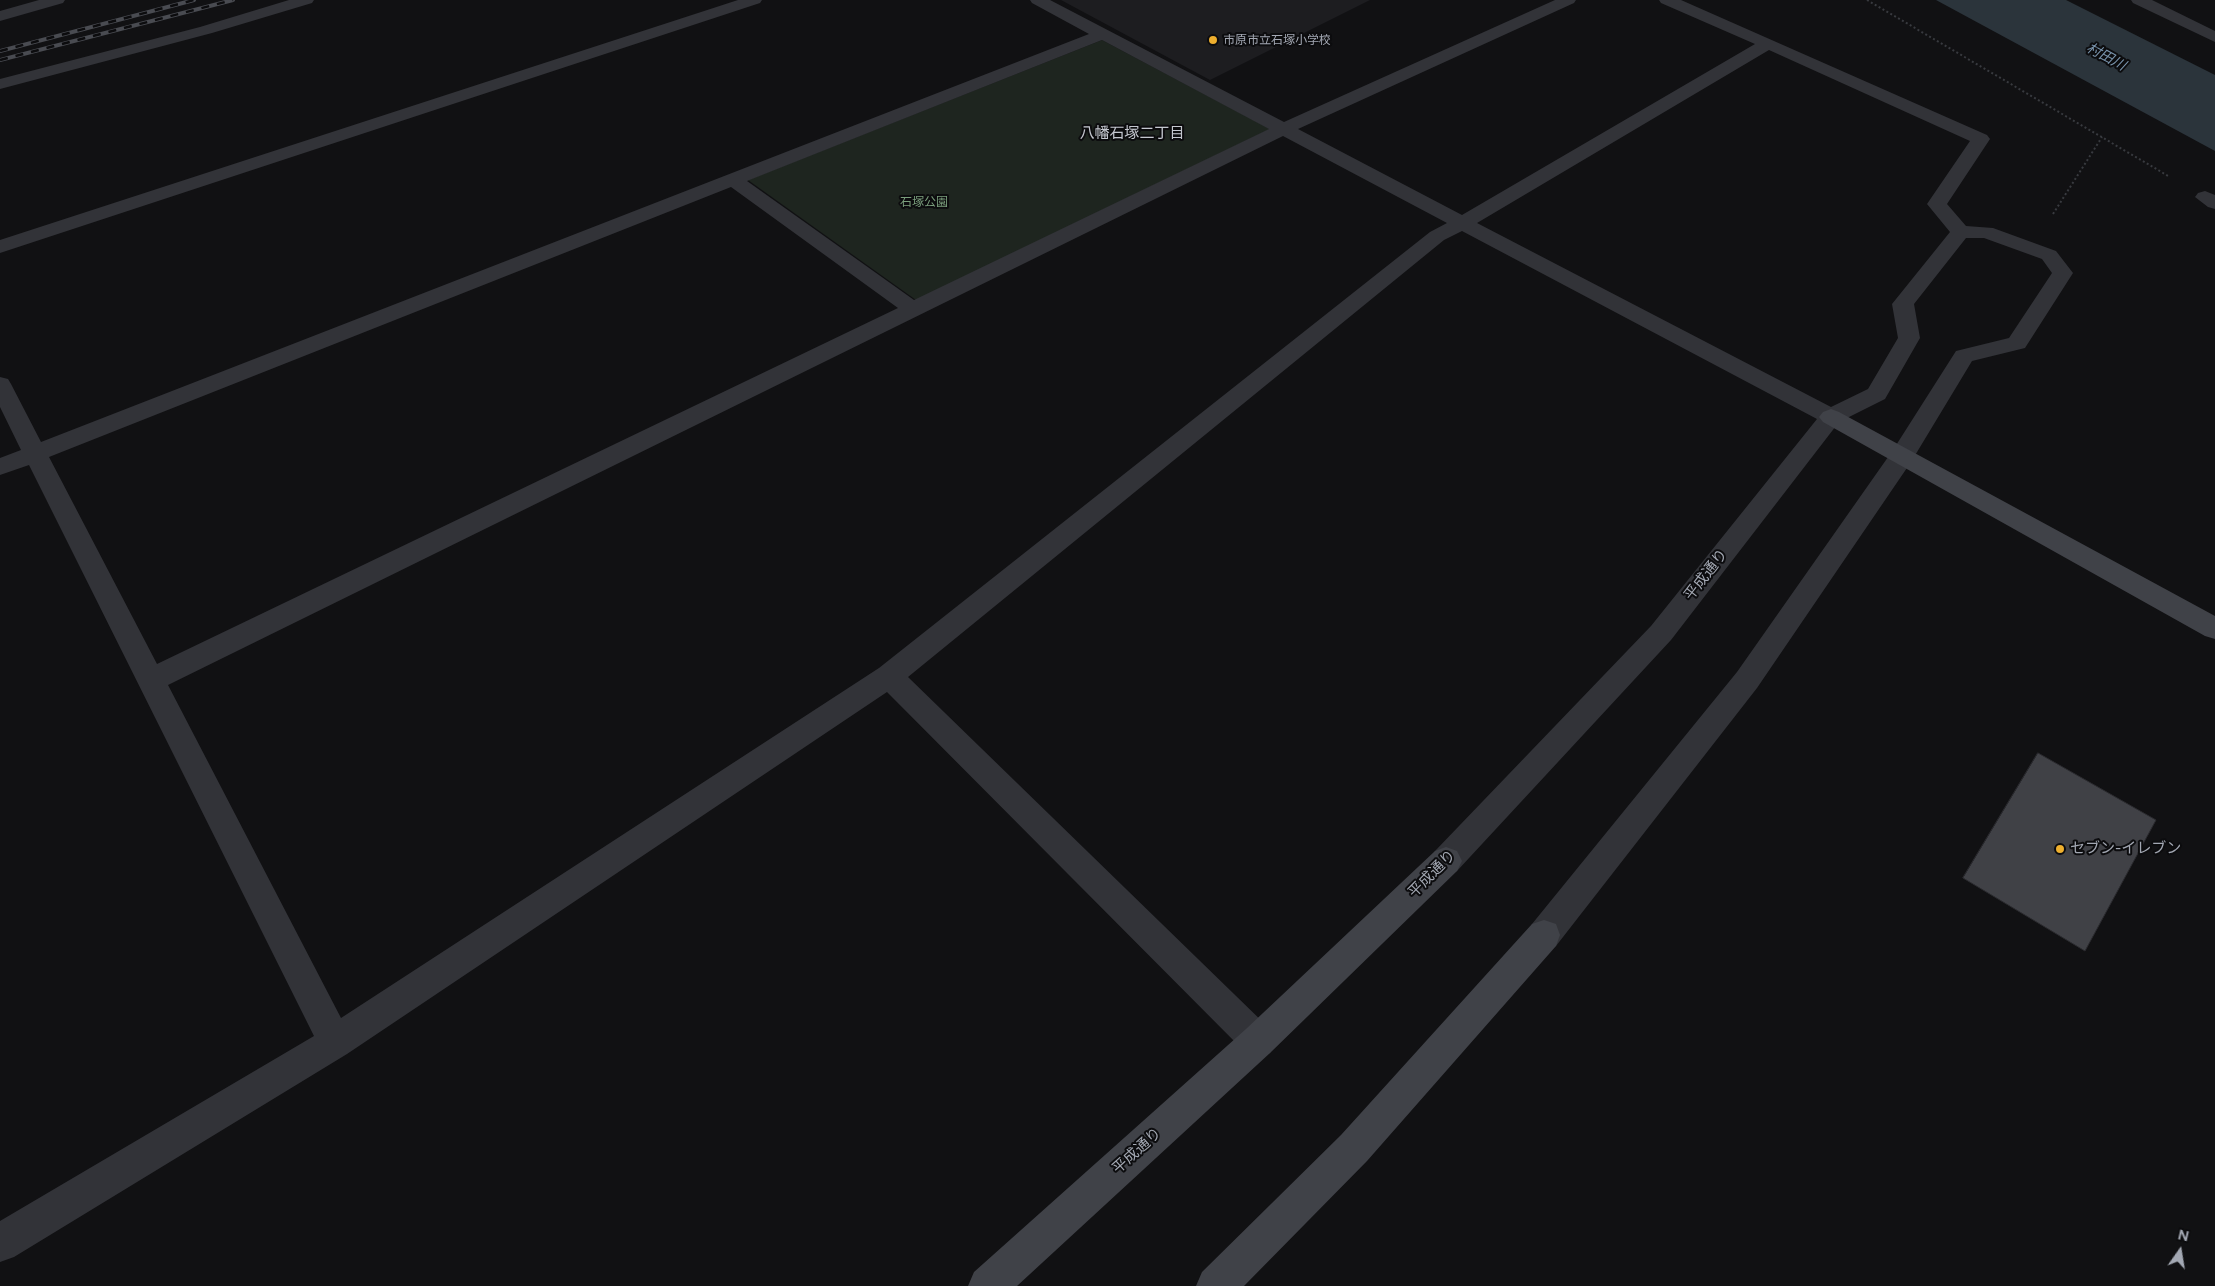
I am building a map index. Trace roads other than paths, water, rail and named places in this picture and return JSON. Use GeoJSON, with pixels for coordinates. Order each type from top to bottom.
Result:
{"type":"FeatureCollection","features":[{"type":"Feature","properties":{"kind":"street"},"geometry":{"type":"LineString","coordinates":[[0,16],[57,0]]}},
{"type":"Feature","properties":{"kind":"street"},"geometry":{"type":"LineString","coordinates":[[0,84],[206,30],[306,0]]}},
{"type":"Feature","properties":{"kind":"street"},"geometry":{"type":"LineString","coordinates":[[0,247],[754,0]]}},
{"type":"Feature","properties":{"kind":"street"},"geometry":{"type":"LineString","coordinates":[[1038,0],[1831,417],[2215,629]]}},
{"type":"Feature","properties":{"kind":"street"},"geometry":{"type":"LineString","coordinates":[[151,680],[1284,129],[1568,0]]}},
{"type":"Feature","properties":{"kind":"street"},"geometry":{"type":"LineString","coordinates":[[1216,1286],[1354,1148],[1544,935],[1748,680],[1902,456],[1964,356],[2017,343],[2063,272],[2049,255],[1990,234],[1960,232],[1937,204],[1981,139],[1768,43],[1667,0]]}},
{"type":"Feature","properties":{"kind":"street"},"geometry":{"type":"LineString","coordinates":[[2147,2],[2213,32]]}},
{"type":"Feature","properties":{"kind":"street"},"geometry":{"type":"LineString","coordinates":[[0,467],[1103,34]]}},
{"type":"Feature","properties":{"kind":"street"},"geometry":{"type":"LineString","coordinates":[[0,1243],[335,1042],[889,676],[1437,236],[1463,223],[1768,43]]}},
{"type":"Feature","properties":{"kind":"street"},"geometry":{"type":"LineString","coordinates":[[733,180],[913,310]]}},
{"type":"Feature","properties":{"kind":"street"},"geometry":{"type":"LineString","coordinates":[[1831,417],[1878,394],[1909,338],[1903,304],[1960,232]]}},
{"type":"Feature","properties":{"kind":"street"},"geometry":{"type":"LineString","coordinates":[[0,384],[335,1042]]}},
{"type":"Feature","properties":{"kind":"street","name":"平成通り"},"geometry":{"type":"LineString","coordinates":[[988,1286],[1258,1041],[1446,861],[1661,633],[1831,417]]}},
{"type":"Feature","properties":{"kind":"street"},"geometry":{"type":"LineString","coordinates":[[889,676],[1258,1041]]}},
{"type":"Feature","properties":{"kind":"water","name":"村田川"},"geometry":{"type":"Polygon","coordinates":[[[1936,0],[2066,0],[2215,75],[2215,151],[1936,0]]]}},
{"type":"Feature","properties":{"kind":"railway"},"geometry":{"type":"LineString","coordinates":[[0,51],[194,0]]}},
{"type":"Feature","properties":{"kind":"railway"},"geometry":{"type":"LineString","coordinates":[[0,60],[233,0]]}},
{"type":"Feature","properties":{"kind":"place","name":"市原市立石塚小学校"},"geometry":{"type":"Point","coordinates":[1213,40]}},
{"type":"Feature","properties":{"kind":"place","name":"セブン-イレブン"},"geometry":{"type":"Point","coordinates":[2060,849]}},
{"type":"Feature","properties":{"kind":"district","name":"八幡石塚二丁目"},"geometry":{"type":"Point","coordinates":[1132,134]}},
{"type":"Feature","properties":{"kind":"park label","name":"石塚公園"},"geometry":{"type":"Point","coordinates":[924,202]}}]}
